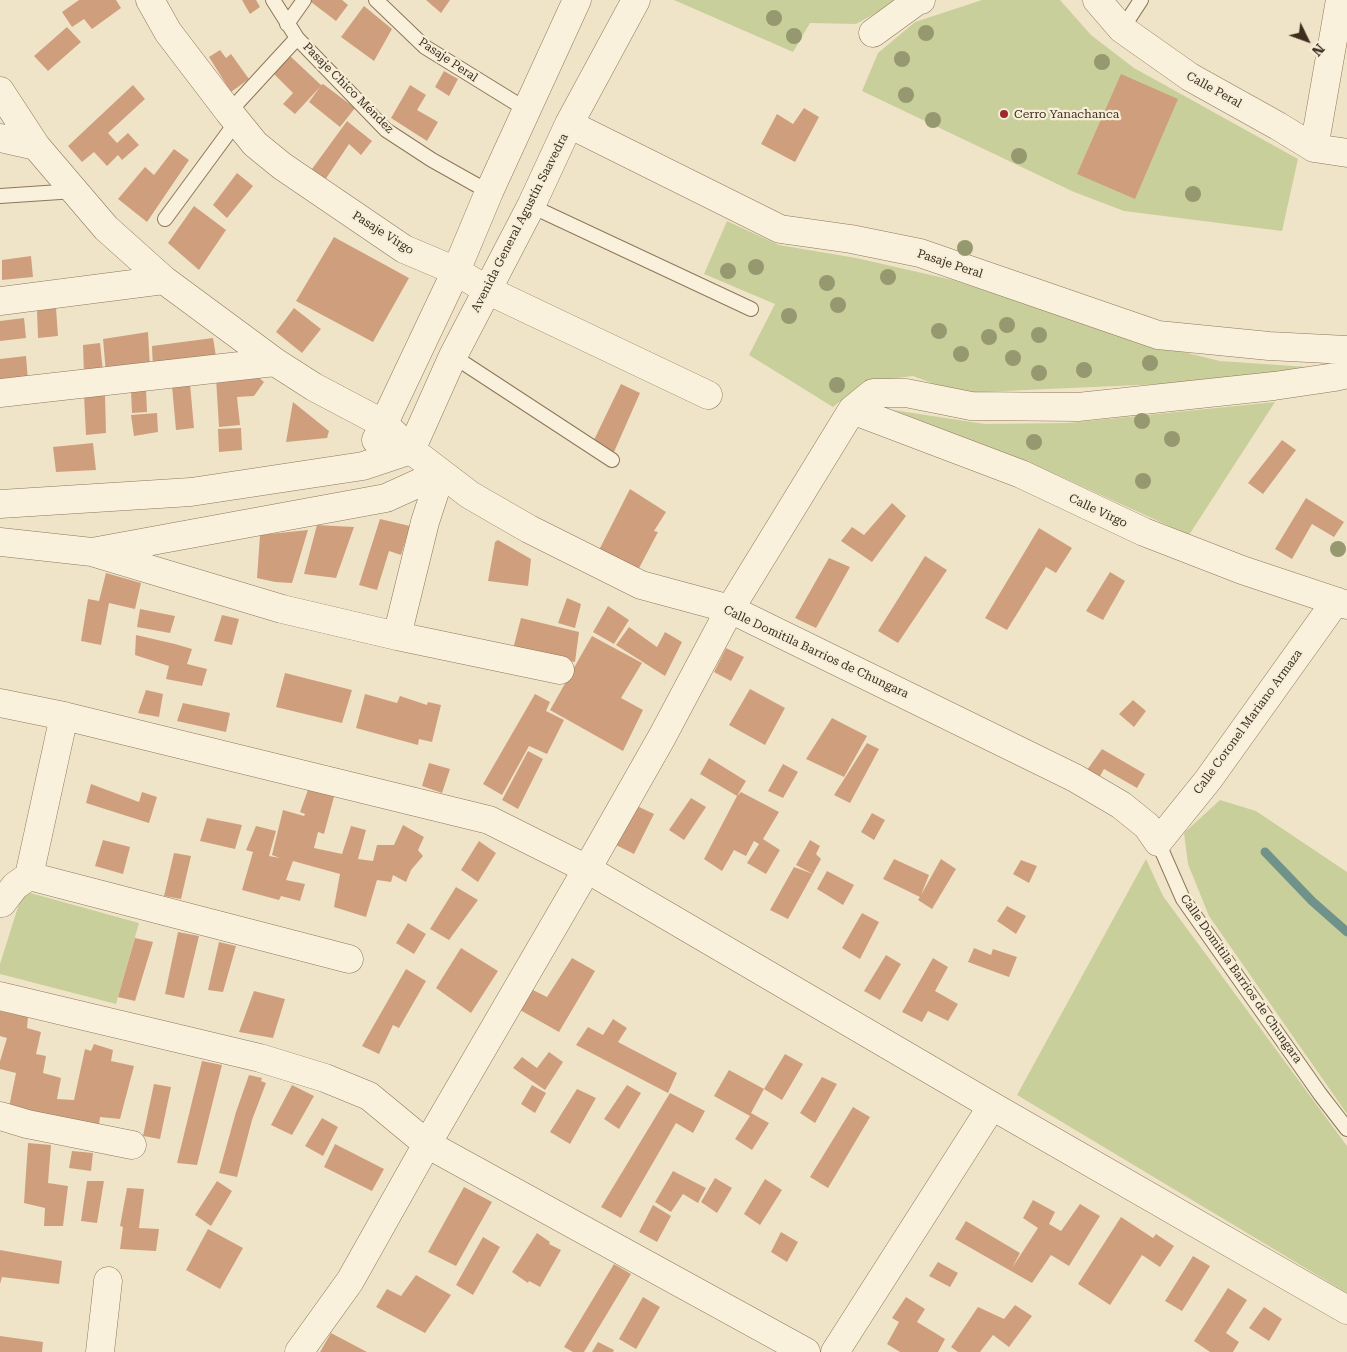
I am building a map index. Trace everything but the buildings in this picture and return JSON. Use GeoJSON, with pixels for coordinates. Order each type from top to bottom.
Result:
{"type":"FeatureCollection","features":[{"type":"Feature","properties":{"kind":"street","name":"Pasaje Virgo"},"geometry":{"type":"LineString","coordinates":[[150,0],[168,32],[255,144],[282,166],[404,249],[456,271],[487,290],[708,395]]}},
{"type":"Feature","properties":{"kind":"street"},"geometry":{"type":"LineString","coordinates":[[363,466],[456,271],[489,192],[577,0]]}},
{"type":"Feature","properties":{"kind":"street","name":"Avenida General Agustín Saavedra"},"geometry":{"type":"LineString","coordinates":[[411,450],[453,356],[531,206],[570,124],[636,0]]}},
{"type":"Feature","properties":{"kind":"street"},"geometry":{"type":"LineString","coordinates":[[872,33],[921,0]]}},
{"type":"Feature","properties":{"kind":"street","name":"Calle Peral"},"geometry":{"type":"LineString","coordinates":[[1096,0],[1122,29],[1190,77],[1314,148],[1347,153]]}},
{"type":"Feature","properties":{"kind":"street"},"geometry":{"type":"LineString","coordinates":[[1314,148],[1340,0]]}},
{"type":"Feature","properties":{"kind":"street","name":"Calle Domitila Barrios de Chungara"},"geometry":{"type":"LineString","coordinates":[[0,91],[36,146],[106,228],[164,280],[275,362],[314,387],[384,424],[411,450],[470,495],[529,529],[641,585],[730,609],[1074,778],[1120,805],[1147,826],[1158,842]]}},
{"type":"Feature","properties":{"kind":"street","name":"Pasaje Peral"},"geometry":{"type":"LineString","coordinates":[[570,124],[780,228],[851,239],[920,253],[1158,334],[1269,346],[1347,350]]}},
{"type":"Feature","properties":{"kind":"street"},"geometry":{"type":"LineString","coordinates":[[0,138],[36,146]]}},
{"type":"Feature","properties":{"kind":"street"},"geometry":{"type":"LineString","coordinates":[[0,301],[164,280]]}},
{"type":"Feature","properties":{"kind":"street"},"geometry":{"type":"LineString","coordinates":[[0,393],[275,362]]}},
{"type":"Feature","properties":{"kind":"street"},"geometry":{"type":"LineString","coordinates":[[299,1352],[350,1281],[662,737],[730,609],[852,410],[873,393],[906,393],[971,406],[1078,407],[1274,386],[1347,374]]}},
{"type":"Feature","properties":{"kind":"street","name":"Calle Virgo"},"geometry":{"type":"LineString","coordinates":[[852,410],[1021,474],[1144,532],[1242,570],[1341,603]]}},
{"type":"Feature","properties":{"kind":"street"},"geometry":{"type":"LineString","coordinates":[[0,504],[191,492],[363,466],[411,450]]}},
{"type":"Feature","properties":{"kind":"street"},"geometry":{"type":"LineString","coordinates":[[92,552],[386,498],[441,473]]}},
{"type":"Feature","properties":{"kind":"street"},"geometry":{"type":"LineString","coordinates":[[397,636],[425,522],[441,473]]}},
{"type":"Feature","properties":{"kind":"street"},"geometry":{"type":"LineString","coordinates":[[0,542],[92,552],[282,609],[397,636],[560,670]]}},
{"type":"Feature","properties":{"kind":"street","name":"Calle Coronel Mariano Armaza"},"geometry":{"type":"LineString","coordinates":[[1158,842],[1208,780],[1341,603]]}},
{"type":"Feature","properties":{"kind":"street"},"geometry":{"type":"LineString","coordinates":[[0,704],[64,716],[489,820],[587,869],[992,1106],[1347,1310]]}},
{"type":"Feature","properties":{"kind":"street"},"geometry":{"type":"LineString","coordinates":[[1,905],[15,886],[30,876],[64,716]]}},
{"type":"Feature","properties":{"kind":"street"},"geometry":{"type":"LineString","coordinates":[[30,876],[349,960]]}},
{"type":"Feature","properties":{"kind":"street"},"geometry":{"type":"LineString","coordinates":[[0,996],[260,1058],[325,1078],[369,1096],[427,1144],[806,1352]]}},
{"type":"Feature","properties":{"kind":"street"},"geometry":{"type":"LineString","coordinates":[[835,1352],[992,1106]]}},
{"type":"Feature","properties":{"kind":"street"},"geometry":{"type":"LineString","coordinates":[[0,1116],[27,1124],[132,1145]]}},
{"type":"Feature","properties":{"kind":"street"},"geometry":{"type":"LineString","coordinates":[[100,1352],[108,1281]]}},
{"type":"Feature","properties":{"kind":"lane","name":"Pasaje Chico Méndez"},"geometry":{"type":"LineString","coordinates":[[273,0],[298,38],[386,130],[432,160],[489,192]]}},
{"type":"Feature","properties":{"kind":"lane"},"geometry":{"type":"LineString","coordinates":[[287,24],[304,0]]}},
{"type":"Feature","properties":{"kind":"lane","name":"Pasaje Peral"},"geometry":{"type":"LineString","coordinates":[[376,0],[425,47],[527,110]]}},
{"type":"Feature","properties":{"kind":"lane"},"geometry":{"type":"LineString","coordinates":[[1122,29],[1141,0]]}},
{"type":"Feature","properties":{"kind":"lane"},"geometry":{"type":"LineString","coordinates":[[164,219],[233,116],[298,38]]}},
{"type":"Feature","properties":{"kind":"lane"},"geometry":{"type":"LineString","coordinates":[[0,196],[74,191]]}},
{"type":"Feature","properties":{"kind":"lane"},"geometry":{"type":"LineString","coordinates":[[531,206],[751,309]]}},
{"type":"Feature","properties":{"kind":"lane"},"geometry":{"type":"LineString","coordinates":[[453,356],[612,460]]}},
{"type":"Feature","properties":{"kind":"lane","name":"Calle Domitila Barrios de Chungara"},"geometry":{"type":"LineString","coordinates":[[1158,842],[1183,899],[1320,1094],[1347,1129]]}},
{"type":"Feature","properties":{"kind":"green space"},"geometry":{"type":"Polygon","coordinates":[[[674,0],[900,0],[856,24],[810,23],[793,52],[674,0]]]}},
{"type":"Feature","properties":{"kind":"green space"},"geometry":{"type":"Polygon","coordinates":[[[982,0],[1060,0],[1091,35],[1134,68],[1298,159],[1282,231],[1124,211],[1074,192],[862,91],[878,53],[915,22],[982,0]]]}},
{"type":"Feature","properties":{"kind":"green space"},"geometry":{"type":"Polygon","coordinates":[[[727,221],[779,245],[856,258],[953,280],[1139,341],[1220,361],[1323,368],[1162,384],[958,393],[913,376],[864,382],[833,407],[749,355],[775,304],[704,274],[727,221]]]}},
{"type":"Feature","properties":{"kind":"green space"},"geometry":{"type":"Polygon","coordinates":[[[1275,402],[1189,535],[1057,475],[893,410],[985,424],[1068,423],[1275,402]]]}},
{"type":"Feature","properties":{"kind":"green space"},"geometry":{"type":"Polygon","coordinates":[[[1220,800],[1256,811],[1347,872],[1347,1114],[1209,916],[1188,864],[1184,833],[1220,800]]]}},
{"type":"Feature","properties":{"kind":"green space"},"geometry":{"type":"Polygon","coordinates":[[[1146,859],[1163,896],[1347,1146],[1347,1293],[1017,1095],[1146,859]]]}},
{"type":"Feature","properties":{"kind":"green space"},"geometry":{"type":"Polygon","coordinates":[[[23,891],[139,923],[116,1004],[0,974],[0,964],[23,891]]]}},
{"type":"Feature","properties":{"kind":"waterway"},"geometry":{"type":"LineString","coordinates":[[1265,852],[1312,901],[1347,932]]}},
{"type":"Feature","properties":{"kind":"place","name":"Cerro Yanachanca"},"geometry":{"type":"Point","coordinates":[1004,114]}}]}
